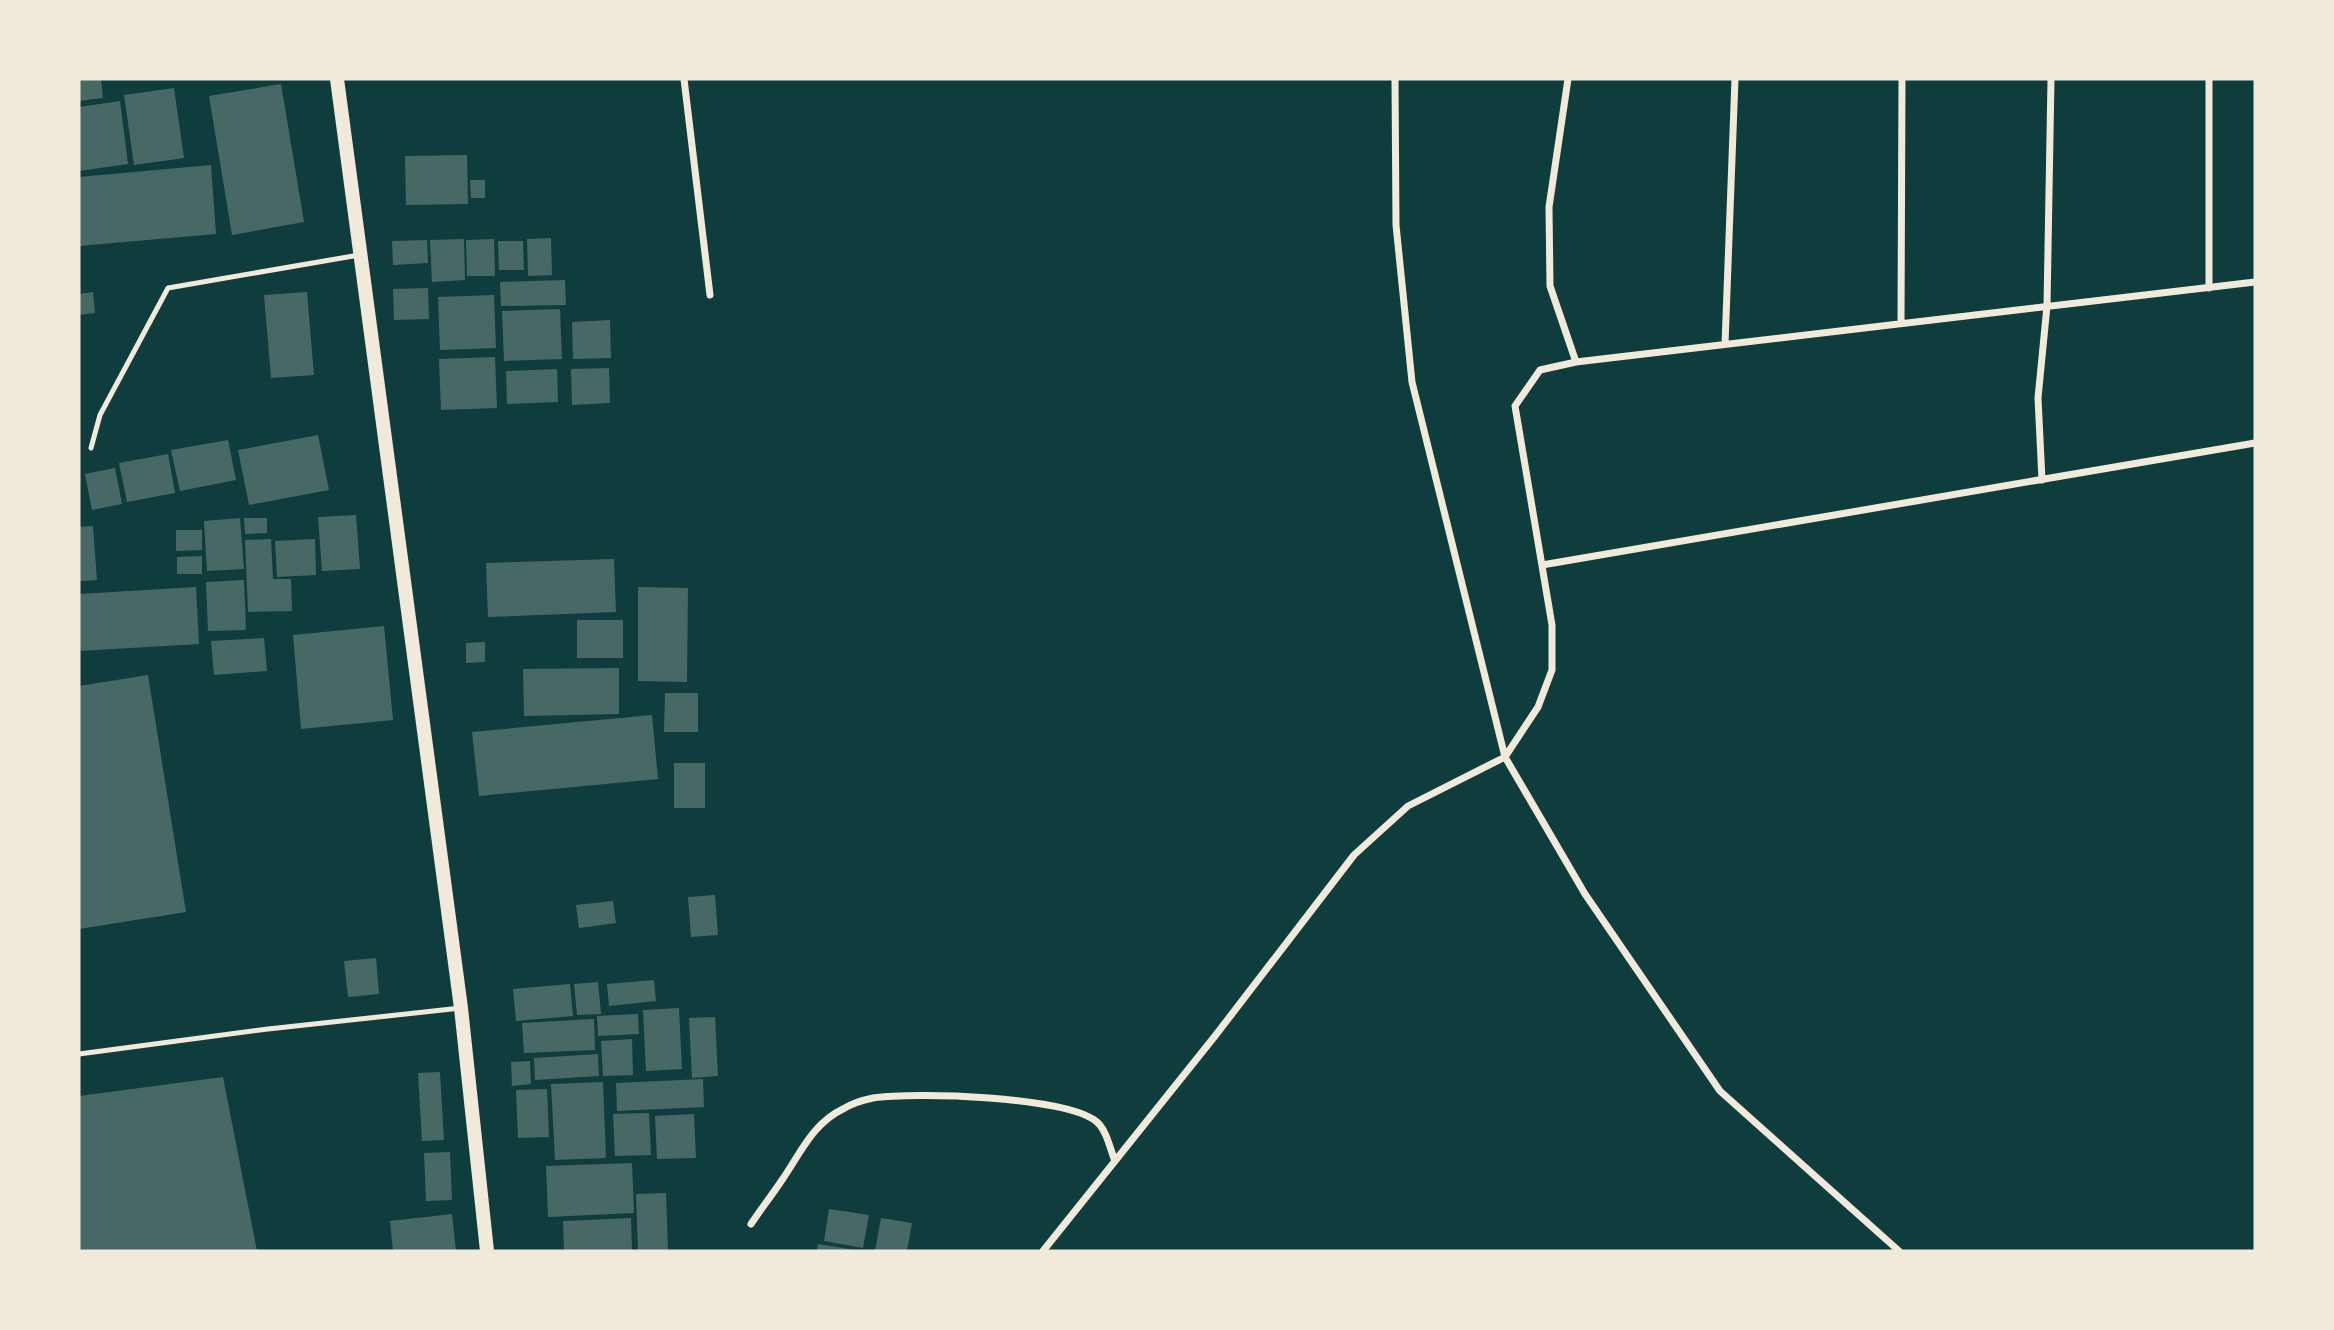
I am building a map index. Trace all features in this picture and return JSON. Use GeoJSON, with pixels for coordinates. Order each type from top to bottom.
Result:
{"type":"FeatureCollection","features":[{"type":"Feature","properties":{"kind":"main road"},"geometry":{"type":"LineString","coordinates":[[337,79],[461,1008],[487,1251]]}},
{"type":"Feature","properties":{"kind":"street"},"geometry":{"type":"LineString","coordinates":[[684,79],[710,295]]}},
{"type":"Feature","properties":{"kind":"street"},"geometry":{"type":"LineString","coordinates":[[1395,79],[1396,225],[1412,382],[1505,757],[1585,894],[1720,1091],[1899,1251]]}},
{"type":"Feature","properties":{"kind":"street"},"geometry":{"type":"LineString","coordinates":[[1568,79],[1549,207],[1550,286],[1576,362]]}},
{"type":"Feature","properties":{"kind":"street"},"geometry":{"type":"LineString","coordinates":[[1725,344],[1734,79]]}},
{"type":"Feature","properties":{"kind":"street"},"geometry":{"type":"LineString","coordinates":[[1901,323],[1902,79]]}},
{"type":"Feature","properties":{"kind":"street"},"geometry":{"type":"LineString","coordinates":[[2042,480],[2038,398],[2047,306],[2051,79]]}},
{"type":"Feature","properties":{"kind":"street"},"geometry":{"type":"LineString","coordinates":[[2209,79],[2209,288]]}},
{"type":"Feature","properties":{"kind":"street"},"geometry":{"type":"LineString","coordinates":[[1043,1251],[1232,1014],[1354,855],[1408,806],[1505,757],[1538,707],[1552,670],[1552,625],[1515,406],[1540,370],[1576,362],[2255,282]]}},
{"type":"Feature","properties":{"kind":"street"},"geometry":{"type":"LineString","coordinates":[[1542,565],[2255,443]]}},
{"type":"Feature","properties":{"kind":"street"},"geometry":{"type":"LineString","coordinates":[[751,1224],[811,1133],[841,1109],[871,1098],[921,1096],[1013,1100],[1060,1107],[1097,1122],[1115,1161]]}},
{"type":"Feature","properties":{"kind":"lane"},"geometry":{"type":"LineString","coordinates":[[91,448],[100,415],[168,288],[359,256]]}},
{"type":"Feature","properties":{"kind":"lane"},"geometry":{"type":"LineString","coordinates":[[79,1054],[268,1029],[461,1008]]}},
{"type":"Feature","properties":{"kind":"building"},"geometry":{"type":"Polygon","coordinates":[[[79,79],[101,79],[103,98],[79,101],[79,79]]]}},
{"type":"Feature","properties":{"kind":"building"},"geometry":{"type":"Polygon","coordinates":[[[281,84],[304,222],[232,235],[209,96],[281,84]]]}},
{"type":"Feature","properties":{"kind":"building"},"geometry":{"type":"Polygon","coordinates":[[[174,88],[184,158],[134,165],[124,95],[174,88]]]}},
{"type":"Feature","properties":{"kind":"building"},"geometry":{"type":"Polygon","coordinates":[[[120,101],[128,164],[79,171],[79,107],[120,101]]]}},
{"type":"Feature","properties":{"kind":"building"},"geometry":{"type":"Polygon","coordinates":[[[467,155],[468,204],[406,205],[405,156],[467,155]]]}},
{"type":"Feature","properties":{"kind":"building"},"geometry":{"type":"Polygon","coordinates":[[[211,165],[216,234],[79,246],[79,177],[211,165]]]}},
{"type":"Feature","properties":{"kind":"building"},"geometry":{"type":"Polygon","coordinates":[[[470,180],[485,180],[485,198],[471,198],[470,180]]]}},
{"type":"Feature","properties":{"kind":"building"},"geometry":{"type":"Polygon","coordinates":[[[551,238],[552,275],[528,276],[527,239],[551,238]]]}},
{"type":"Feature","properties":{"kind":"building"},"geometry":{"type":"Polygon","coordinates":[[[464,239],[465,280],[432,282],[430,240],[464,239]]]}},
{"type":"Feature","properties":{"kind":"building"},"geometry":{"type":"Polygon","coordinates":[[[494,239],[495,276],[467,276],[466,240],[494,239]]]}},
{"type":"Feature","properties":{"kind":"building"},"geometry":{"type":"Polygon","coordinates":[[[427,240],[428,263],[393,265],[392,241],[427,240]]]}},
{"type":"Feature","properties":{"kind":"building"},"geometry":{"type":"Polygon","coordinates":[[[498,241],[523,241],[524,270],[499,270],[498,241]]]}},
{"type":"Feature","properties":{"kind":"building"},"geometry":{"type":"Polygon","coordinates":[[[565,280],[566,305],[501,306],[500,282],[565,280]]]}},
{"type":"Feature","properties":{"kind":"building"},"geometry":{"type":"Polygon","coordinates":[[[428,288],[429,319],[394,320],[393,289],[428,288]]]}},
{"type":"Feature","properties":{"kind":"building"},"geometry":{"type":"Polygon","coordinates":[[[93,292],[95,313],[79,315],[79,294],[93,292]]]}},
{"type":"Feature","properties":{"kind":"building"},"geometry":{"type":"Polygon","coordinates":[[[307,292],[314,375],[271,378],[264,295],[307,292]]]}},
{"type":"Feature","properties":{"kind":"building"},"geometry":{"type":"Polygon","coordinates":[[[494,295],[496,348],[440,350],[438,297],[494,295]]]}},
{"type":"Feature","properties":{"kind":"building"},"geometry":{"type":"Polygon","coordinates":[[[560,309],[562,359],[504,361],[502,311],[560,309]]]}},
{"type":"Feature","properties":{"kind":"building"},"geometry":{"type":"Polygon","coordinates":[[[610,320],[611,358],[573,359],[572,322],[610,320]]]}},
{"type":"Feature","properties":{"kind":"building"},"geometry":{"type":"Polygon","coordinates":[[[495,357],[497,408],[441,410],[439,359],[495,357]]]}},
{"type":"Feature","properties":{"kind":"building"},"geometry":{"type":"Polygon","coordinates":[[[609,368],[610,403],[572,405],[571,369],[609,368]]]}},
{"type":"Feature","properties":{"kind":"building"},"geometry":{"type":"Polygon","coordinates":[[[557,369],[558,402],[507,404],[506,371],[557,369]]]}},
{"type":"Feature","properties":{"kind":"building"},"geometry":{"type":"Polygon","coordinates":[[[318,435],[329,490],[249,505],[238,450],[318,435]]]}},
{"type":"Feature","properties":{"kind":"building"},"geometry":{"type":"Polygon","coordinates":[[[228,440],[236,480],[180,491],[171,450],[228,440]]]}},
{"type":"Feature","properties":{"kind":"building"},"geometry":{"type":"Polygon","coordinates":[[[168,454],[175,493],[127,502],[119,463],[168,454]]]}},
{"type":"Feature","properties":{"kind":"building"},"geometry":{"type":"Polygon","coordinates":[[[115,468],[122,504],[92,510],[85,474],[115,468]]]}},
{"type":"Feature","properties":{"kind":"building"},"geometry":{"type":"Polygon","coordinates":[[[356,515],[360,569],[322,571],[318,517],[356,515]]]}},
{"type":"Feature","properties":{"kind":"building"},"geometry":{"type":"Polygon","coordinates":[[[240,518],[244,569],[207,571],[204,521],[240,518]]]}},
{"type":"Feature","properties":{"kind":"building"},"geometry":{"type":"Polygon","coordinates":[[[244,518],[267,518],[267,533],[245,534],[244,518]]]}},
{"type":"Feature","properties":{"kind":"building"},"geometry":{"type":"Polygon","coordinates":[[[93,526],[97,580],[79,581],[79,527],[93,526]]]}},
{"type":"Feature","properties":{"kind":"building"},"geometry":{"type":"Polygon","coordinates":[[[176,530],[202,530],[202,550],[176,551],[176,530]]]}},
{"type":"Feature","properties":{"kind":"building"},"geometry":{"type":"Polygon","coordinates":[[[271,539],[273,579],[291,579],[292,611],[248,612],[245,540],[271,539]]]}},
{"type":"Feature","properties":{"kind":"building"},"geometry":{"type":"Polygon","coordinates":[[[315,539],[316,575],[277,577],[275,541],[315,539]]]}},
{"type":"Feature","properties":{"kind":"building"},"geometry":{"type":"Polygon","coordinates":[[[202,556],[202,574],[177,574],[177,557],[202,556]]]}},
{"type":"Feature","properties":{"kind":"building"},"geometry":{"type":"Polygon","coordinates":[[[614,559],[616,612],[488,617],[486,563],[614,559]]]}},
{"type":"Feature","properties":{"kind":"building"},"geometry":{"type":"Polygon","coordinates":[[[244,580],[246,630],[208,631],[206,582],[244,580]]]}},
{"type":"Feature","properties":{"kind":"building"},"geometry":{"type":"Polygon","coordinates":[[[196,587],[199,644],[79,651],[79,594],[196,587]]]}},
{"type":"Feature","properties":{"kind":"building"},"geometry":{"type":"Polygon","coordinates":[[[638,587],[688,588],[687,682],[638,681],[638,587]]]}},
{"type":"Feature","properties":{"kind":"building"},"geometry":{"type":"Polygon","coordinates":[[[577,620],[623,620],[623,658],[577,658],[577,620]]]}},
{"type":"Feature","properties":{"kind":"building"},"geometry":{"type":"Polygon","coordinates":[[[384,626],[393,720],[301,729],[293,635],[384,626]]]}},
{"type":"Feature","properties":{"kind":"building"},"geometry":{"type":"Polygon","coordinates":[[[264,638],[267,671],[214,675],[211,641],[264,638]]]}},
{"type":"Feature","properties":{"kind":"building"},"geometry":{"type":"Polygon","coordinates":[[[485,642],[485,662],[466,663],[466,643],[485,642]]]}},
{"type":"Feature","properties":{"kind":"building"},"geometry":{"type":"Polygon","coordinates":[[[619,668],[619,714],[524,716],[523,669],[619,668]]]}},
{"type":"Feature","properties":{"kind":"building"},"geometry":{"type":"Polygon","coordinates":[[[148,675],[186,912],[79,929],[79,686],[148,675]]]}},
{"type":"Feature","properties":{"kind":"building"},"geometry":{"type":"Polygon","coordinates":[[[665,693],[698,693],[698,732],[664,732],[665,693]]]}},
{"type":"Feature","properties":{"kind":"building"},"geometry":{"type":"Polygon","coordinates":[[[652,715],[658,779],[479,796],[472,732],[652,715]]]}},
{"type":"Feature","properties":{"kind":"building"},"geometry":{"type":"Polygon","coordinates":[[[674,763],[705,763],[705,808],[674,808],[674,763]]]}},
{"type":"Feature","properties":{"kind":"building"},"geometry":{"type":"Polygon","coordinates":[[[715,895],[718,935],[691,937],[688,897],[715,895]]]}},
{"type":"Feature","properties":{"kind":"building"},"geometry":{"type":"Polygon","coordinates":[[[613,901],[616,923],[579,928],[576,905],[613,901]]]}},
{"type":"Feature","properties":{"kind":"building"},"geometry":{"type":"Polygon","coordinates":[[[376,958],[379,994],[348,997],[344,961],[376,958]]]}},
{"type":"Feature","properties":{"kind":"building"},"geometry":{"type":"Polygon","coordinates":[[[654,980],[656,1001],[609,1006],[607,984],[654,980]]]}},
{"type":"Feature","properties":{"kind":"building"},"geometry":{"type":"Polygon","coordinates":[[[598,982],[601,1014],[577,1015],[574,984],[598,982]]]}},
{"type":"Feature","properties":{"kind":"building"},"geometry":{"type":"Polygon","coordinates":[[[570,984],[573,1016],[516,1021],[513,989],[570,984]]]}},
{"type":"Feature","properties":{"kind":"building"},"geometry":{"type":"Polygon","coordinates":[[[679,1008],[682,1069],[646,1071],[643,1010],[679,1008]]]}},
{"type":"Feature","properties":{"kind":"building"},"geometry":{"type":"Polygon","coordinates":[[[638,1014],[639,1034],[598,1036],[597,1016],[638,1014]]]}},
{"type":"Feature","properties":{"kind":"building"},"geometry":{"type":"Polygon","coordinates":[[[715,1017],[718,1076],[692,1078],[689,1018],[715,1017]]]}},
{"type":"Feature","properties":{"kind":"building"},"geometry":{"type":"Polygon","coordinates":[[[594,1019],[595,1050],[524,1053],[522,1023],[594,1019]]]}},
{"type":"Feature","properties":{"kind":"building"},"geometry":{"type":"Polygon","coordinates":[[[632,1039],[633,1075],[603,1076],[601,1041],[632,1039]]]}},
{"type":"Feature","properties":{"kind":"building"},"geometry":{"type":"Polygon","coordinates":[[[598,1054],[599,1076],[535,1080],[534,1058],[598,1054]]]}},
{"type":"Feature","properties":{"kind":"building"},"geometry":{"type":"Polygon","coordinates":[[[530,1061],[531,1084],[512,1086],[511,1062],[530,1061]]]}},
{"type":"Feature","properties":{"kind":"building"},"geometry":{"type":"Polygon","coordinates":[[[440,1072],[444,1140],[422,1141],[418,1073],[440,1072]]]}},
{"type":"Feature","properties":{"kind":"building"},"geometry":{"type":"Polygon","coordinates":[[[223,1077],[257,1251],[79,1251],[79,1096],[223,1077]]]}},
{"type":"Feature","properties":{"kind":"building"},"geometry":{"type":"Polygon","coordinates":[[[703,1079],[704,1107],[617,1111],[616,1083],[703,1079]]]}},
{"type":"Feature","properties":{"kind":"building"},"geometry":{"type":"Polygon","coordinates":[[[603,1082],[606,1158],[555,1160],[551,1084],[603,1082]]]}},
{"type":"Feature","properties":{"kind":"building"},"geometry":{"type":"Polygon","coordinates":[[[547,1089],[549,1137],[518,1138],[516,1090],[547,1089]]]}},
{"type":"Feature","properties":{"kind":"building"},"geometry":{"type":"Polygon","coordinates":[[[649,1113],[651,1155],[615,1156],[613,1114],[649,1113]]]}},
{"type":"Feature","properties":{"kind":"building"},"geometry":{"type":"Polygon","coordinates":[[[694,1114],[696,1158],[657,1159],[655,1116],[694,1114]]]}},
{"type":"Feature","properties":{"kind":"building"},"geometry":{"type":"Polygon","coordinates":[[[450,1152],[452,1200],[426,1201],[424,1153],[450,1152]]]}},
{"type":"Feature","properties":{"kind":"building"},"geometry":{"type":"Polygon","coordinates":[[[632,1163],[634,1213],[548,1217],[546,1166],[632,1163]]]}},
{"type":"Feature","properties":{"kind":"building"},"geometry":{"type":"Polygon","coordinates":[[[666,1193],[668,1251],[638,1251],[636,1194],[666,1193]]]}},
{"type":"Feature","properties":{"kind":"building"},"geometry":{"type":"Polygon","coordinates":[[[829,1209],[869,1215],[863,1248],[824,1241],[829,1209]]]}},
{"type":"Feature","properties":{"kind":"building"},"geometry":{"type":"Polygon","coordinates":[[[452,1214],[456,1251],[393,1251],[390,1221],[452,1214]]]}},
{"type":"Feature","properties":{"kind":"building"},"geometry":{"type":"Polygon","coordinates":[[[631,1218],[632,1251],[564,1251],[563,1221],[631,1218]]]}},
{"type":"Feature","properties":{"kind":"building"},"geometry":{"type":"Polygon","coordinates":[[[881,1218],[912,1223],[907,1251],[875,1251],[881,1218]]]}},
{"type":"Feature","properties":{"kind":"building"},"geometry":{"type":"Polygon","coordinates":[[[818,1244],[855,1250],[855,1251],[817,1251],[818,1244]]]}}]}
